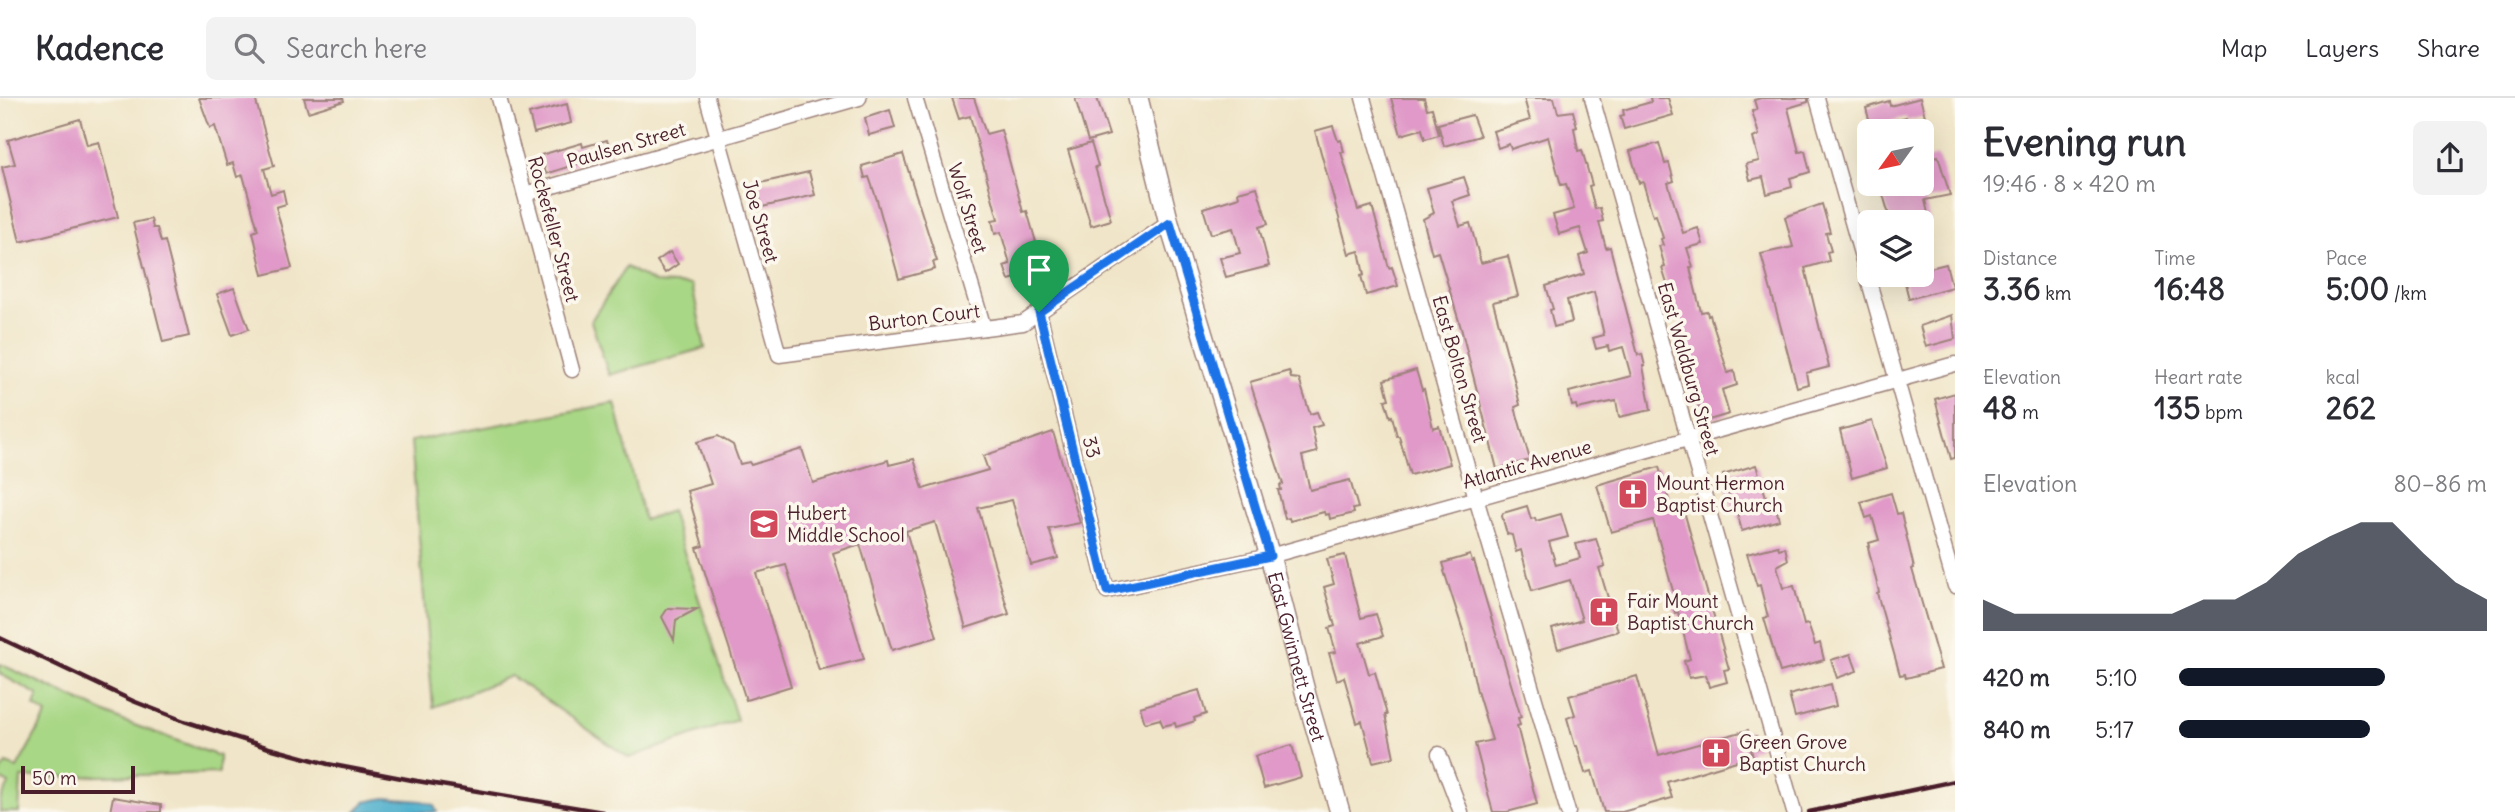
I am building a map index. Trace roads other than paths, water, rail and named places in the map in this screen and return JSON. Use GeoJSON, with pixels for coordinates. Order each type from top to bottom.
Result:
{"type":"FeatureCollection","features":[{"type":"Feature","properties":{"kind":"main road","name":"East Gwinnett Street"},"geometry":{"type":"LineString","coordinates":[[1138,98],[1170,223],[1270,556],[1340,812]]}},
{"type":"Feature","properties":{"kind":"street","name":"Rockefeller Street"},"geometry":{"type":"LineString","coordinates":[[499,98],[572,370]]}},
{"type":"Feature","properties":{"kind":"street","name":"Joe Street"},"geometry":{"type":"LineString","coordinates":[[707,98],[779,355]]}},
{"type":"Feature","properties":{"kind":"street","name":"Paulsen Street"},"geometry":{"type":"LineString","coordinates":[[526,194],[859,98]]}},
{"type":"Feature","properties":{"kind":"street","name":"Wolf Street"},"geometry":{"type":"LineString","coordinates":[[915,98],[984,328]]}},
{"type":"Feature","properties":{"kind":"street","name":"East Bolton Street"},"geometry":{"type":"LineString","coordinates":[[1363,98],[1568,812]]}},
{"type":"Feature","properties":{"kind":"street","name":"East Waldburg Street"},"geometry":{"type":"LineString","coordinates":[[1592,98],[1794,812]]}},
{"type":"Feature","properties":{"kind":"street"},"geometry":{"type":"LineString","coordinates":[[1817,98],[1955,586]]}},
{"type":"Feature","properties":{"kind":"street","name":"Burton Court"},"geometry":{"type":"LineString","coordinates":[[779,355],[1023,323],[1170,223]]}},
{"type":"Feature","properties":{"kind":"street","name":"33"},"geometry":{"type":"LineString","coordinates":[[1039,312],[1107,591]]}},
{"type":"Feature","properties":{"kind":"street","name":"Atlantic Avenue"},"geometry":{"type":"LineString","coordinates":[[1107,591],[1270,556],[1955,364]]}},
{"type":"Feature","properties":{"kind":"street"},"geometry":{"type":"LineString","coordinates":[[1439,754],[1461,812]]}},
{"type":"Feature","properties":{"kind":"water"},"geometry":{"type":"Polygon","coordinates":[[[385,798],[422,801],[434,805],[437,812],[356,812],[365,802],[385,798]]]}},
{"type":"Feature","properties":{"kind":"railway"},"geometry":{"type":"LineString","coordinates":[[0,638],[133,701],[184,721],[269,748],[328,764],[603,812]]}},
{"type":"Feature","properties":{"kind":"railway"},"geometry":{"type":"LineString","coordinates":[[1809,812],[1955,781]]}},
{"type":"Feature","properties":{"kind":"place","name":"Mount Hermon Baptist Church"},"geometry":{"type":"Point","coordinates":[1633,494]}},
{"type":"Feature","properties":{"kind":"place","name":"Hubert Middle School"},"geometry":{"type":"Point","coordinates":[764,524]}},
{"type":"Feature","properties":{"kind":"place","name":"Fair Mount Baptist Church"},"geometry":{"type":"Point","coordinates":[1604,612]}},
{"type":"Feature","properties":{"kind":"place","name":"Green Grove Baptist Church"},"geometry":{"type":"Point","coordinates":[1716,753]}}]}
